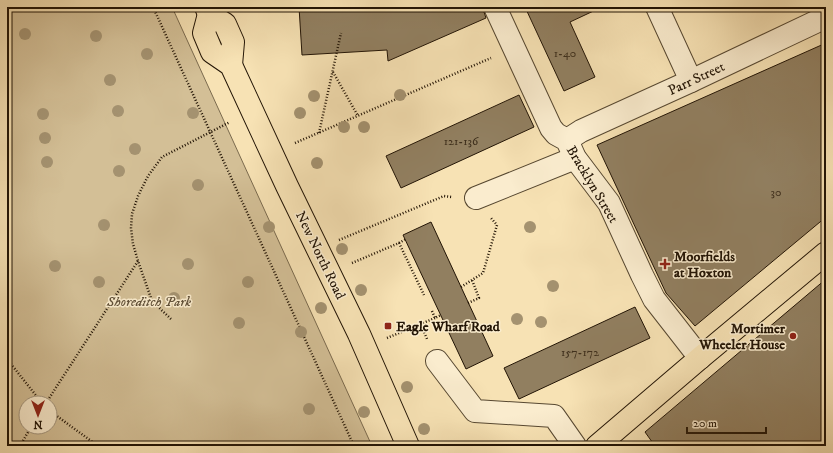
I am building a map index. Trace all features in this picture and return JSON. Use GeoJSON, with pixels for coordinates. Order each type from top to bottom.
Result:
{"type":"FeatureCollection","features":[{"type":"Feature","properties":{"kind":"main road","name":"New North Road"},"geometry":{"type":"LineString","coordinates":[[208,11],[204,33],[212,52],[231,65],[284,179],[360,334],[408,446]]}},
{"type":"Feature","properties":{"kind":"main road"},"geometry":{"type":"LineString","coordinates":[[597,446],[826,253]]}},
{"type":"Feature","properties":{"kind":"street","name":"Bracklyn Street"},"geometry":{"type":"LineString","coordinates":[[495,7],[551,128],[571,149],[609,204],[654,299],[700,358]]}},
{"type":"Feature","properties":{"kind":"street"},"geometry":{"type":"LineString","coordinates":[[657,7],[691,81]]}},
{"type":"Feature","properties":{"kind":"street","name":"Parr Street"},"geometry":{"type":"LineString","coordinates":[[476,198],[571,149],[581,131],[826,17]]}},
{"type":"Feature","properties":{"kind":"street"},"geometry":{"type":"LineString","coordinates":[[437,361],[475,411],[554,416],[575,446]]}},
{"type":"Feature","properties":{"kind":"path"},"geometry":{"type":"LineString","coordinates":[[153,7],[354,446]]}},
{"type":"Feature","properties":{"kind":"path"},"geometry":{"type":"LineString","coordinates":[[319,133],[341,33]]}},
{"type":"Feature","properties":{"kind":"path"},"geometry":{"type":"LineString","coordinates":[[295,143],[514,48]]}},
{"type":"Feature","properties":{"kind":"path"},"geometry":{"type":"LineString","coordinates":[[332,72],[358,116]]}},
{"type":"Feature","properties":{"kind":"path"},"geometry":{"type":"LineString","coordinates":[[171,318],[152,301],[133,244],[131,228],[132,214],[138,196],[148,176],[162,157],[231,121]]}},
{"type":"Feature","properties":{"kind":"path"},"geometry":{"type":"LineString","coordinates":[[339,240],[444,196],[476,198],[497,225],[483,273],[461,287]]}},
{"type":"Feature","properties":{"kind":"path"},"geometry":{"type":"LineString","coordinates":[[350,264],[406,240]]}},
{"type":"Feature","properties":{"kind":"path"},"geometry":{"type":"LineString","coordinates":[[399,242],[424,295]]}},
{"type":"Feature","properties":{"kind":"path"},"geometry":{"type":"LineString","coordinates":[[51,395],[138,260]]}},
{"type":"Feature","properties":{"kind":"path"},"geometry":{"type":"LineString","coordinates":[[468,303],[479,298],[472,280]]}},
{"type":"Feature","properties":{"kind":"path"},"geometry":{"type":"LineString","coordinates":[[432,311],[434,318]]}},
{"type":"Feature","properties":{"kind":"path"},"geometry":{"type":"LineString","coordinates":[[384,340],[441,315]]}},
{"type":"Feature","properties":{"kind":"path"},"geometry":{"type":"LineString","coordinates":[[7,359],[36,395]]}},
{"type":"Feature","properties":{"kind":"path"},"geometry":{"type":"LineString","coordinates":[[58,417],[98,446]]}},
{"type":"Feature","properties":{"kind":"path"},"geometry":{"type":"LineString","coordinates":[[20,446],[26,435]]}},
{"type":"Feature","properties":{"kind":"green space","name":"Shoreditch Park"},"geometry":{"type":"Polygon","coordinates":[[[7,7],[172,7],[372,446],[7,446],[7,7]]]}},
{"type":"Feature","properties":{"kind":"building"},"geometry":{"type":"Polygon","coordinates":[[[299,7],[483,7],[486,18],[388,61],[387,50],[302,55],[299,7]]]}},
{"type":"Feature","properties":{"kind":"building"},"geometry":{"type":"Polygon","coordinates":[[[525,7],[602,7],[570,22],[595,77],[564,91],[525,7]]]}},
{"type":"Feature","properties":{"kind":"building"},"geometry":{"type":"Polygon","coordinates":[[[826,43],[826,217],[695,326],[666,293],[597,145],[826,43]]]}},
{"type":"Feature","properties":{"kind":"building"},"geometry":{"type":"Polygon","coordinates":[[[519,95],[534,127],[401,188],[386,156],[519,95]]]}},
{"type":"Feature","properties":{"kind":"building"},"geometry":{"type":"Polygon","coordinates":[[[431,222],[493,356],[466,369],[403,235],[431,222]]]}},
{"type":"Feature","properties":{"kind":"building","name":"Mortimer Wheeler House"},"geometry":{"type":"Polygon","coordinates":[[[826,279],[826,446],[655,446],[645,432],[826,279]]]}},
{"type":"Feature","properties":{"kind":"building"},"geometry":{"type":"Polygon","coordinates":[[[635,307],[650,338],[519,399],[504,368],[635,307]]]}},
{"type":"Feature","properties":{"kind":"place","name":"Moorfields at Hoxton"},"geometry":{"type":"Point","coordinates":[665,264]}},
{"type":"Feature","properties":{"kind":"place","name":"Eagle Wharf Road"},"geometry":{"type":"Point","coordinates":[388,326]}},
{"type":"Feature","properties":{"kind":"place","name":"Mortimer Wheeler House"},"geometry":{"type":"Point","coordinates":[793,336]}}]}
